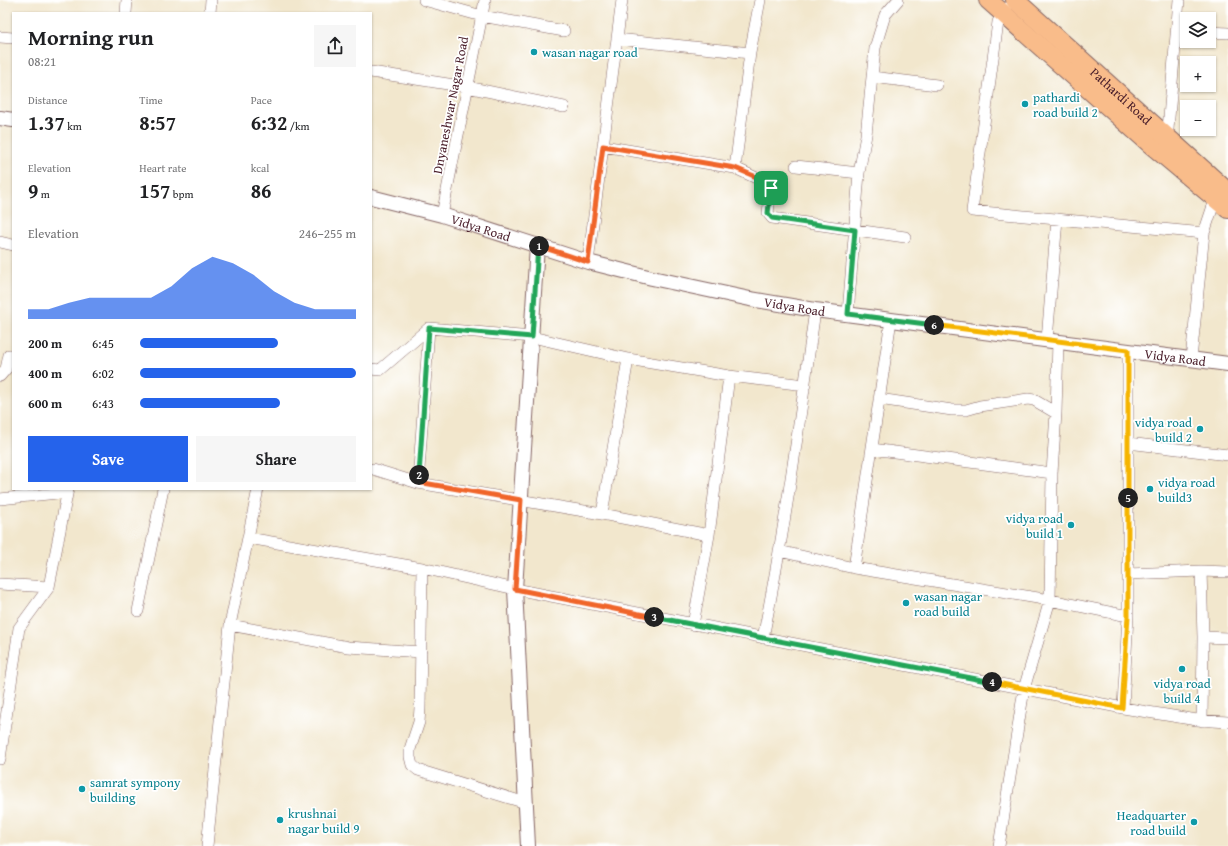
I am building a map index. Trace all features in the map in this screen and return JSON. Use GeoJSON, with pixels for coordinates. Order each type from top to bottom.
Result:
{"type":"FeatureCollection","features":[{"type":"Feature","properties":{"kind":"main road"},"geometry":{"type":"LineString","coordinates":[[988,0],[1010,4],[1162,154],[1223,196]]}},
{"type":"Feature","properties":{"kind":"main road","name":"Pathardi Road"},"geometry":{"type":"LineString","coordinates":[[1010,4],[1168,137],[1223,196]]}},
{"type":"Feature","properties":{"kind":"street"},"geometry":{"type":"LineString","coordinates":[[126,12],[127,0]]}},
{"type":"Feature","properties":{"kind":"street"},"geometry":{"type":"LineString","coordinates":[[210,12],[211,0]]}},
{"type":"Feature","properties":{"kind":"street"},"geometry":{"type":"LineString","coordinates":[[424,0],[482,16],[564,31]]}},
{"type":"Feature","properties":{"kind":"street","name":"Dnyaneshwar Nagar Road"},"geometry":{"type":"LineString","coordinates":[[442,215],[485,0]]}},
{"type":"Feature","properties":{"kind":"street"},"geometry":{"type":"LineString","coordinates":[[588,262],[622,0]]}},
{"type":"Feature","properties":{"kind":"street"},"geometry":{"type":"LineString","coordinates":[[735,168],[750,53],[760,0]]}},
{"type":"Feature","properties":{"kind":"street"},"geometry":{"type":"LineString","coordinates":[[848,314],[860,173],[866,135],[875,48],[885,15],[898,0]]}},
{"type":"Feature","properties":{"kind":"street"},"geometry":{"type":"LineString","coordinates":[[1179,0],[1180,12]]}},
{"type":"Feature","properties":{"kind":"street"},"geometry":{"type":"LineString","coordinates":[[1010,4],[998,22],[972,211],[1204,234]]}},
{"type":"Feature","properties":{"kind":"street"},"geometry":{"type":"LineString","coordinates":[[1216,32],[1228,33]]}},
{"type":"Feature","properties":{"kind":"street"},"geometry":{"type":"LineString","coordinates":[[0,37],[12,38]]}},
{"type":"Feature","properties":{"kind":"street"},"geometry":{"type":"LineString","coordinates":[[617,39],[750,53]]}},
{"type":"Feature","properties":{"kind":"street"},"geometry":{"type":"LineString","coordinates":[[1162,154],[1168,137],[1180,46]]}},
{"type":"Feature","properties":{"kind":"street"},"geometry":{"type":"LineString","coordinates":[[372,72],[467,87],[564,107]]}},
{"type":"Feature","properties":{"kind":"street"},"geometry":{"type":"LineString","coordinates":[[872,77],[938,85]]}},
{"type":"Feature","properties":{"kind":"street"},"geometry":{"type":"LineString","coordinates":[[0,118],[12,120]]}},
{"type":"Feature","properties":{"kind":"street"},"geometry":{"type":"LineString","coordinates":[[603,146],[735,168],[769,184],[771,188],[768,213],[772,218],[905,237]]}},
{"type":"Feature","properties":{"kind":"street"},"geometry":{"type":"LineString","coordinates":[[796,166],[860,173]]}},
{"type":"Feature","properties":{"kind":"street","name":"Vidya Road"},"geometry":{"type":"LineString","coordinates":[[372,196],[442,215],[588,262],[652,278],[750,299],[815,310],[1228,364]]}},
{"type":"Feature","properties":{"kind":"street"},"geometry":{"type":"LineString","coordinates":[[1191,359],[1204,234],[1223,196]]}},
{"type":"Feature","properties":{"kind":"street"},"geometry":{"type":"LineString","coordinates":[[1000,846],[1024,689],[1050,600],[1052,473],[1056,413],[1053,341],[1057,219]]}},
{"type":"Feature","properties":{"kind":"street"},"geometry":{"type":"LineString","coordinates":[[0,242],[12,245]]}},
{"type":"Feature","properties":{"kind":"street"},"geometry":{"type":"LineString","coordinates":[[528,846],[515,589],[538,246]]}},
{"type":"Feature","properties":{"kind":"street"},"geometry":{"type":"LineString","coordinates":[[763,638],[779,551],[815,310]]}},
{"type":"Feature","properties":{"kind":"street"},"geometry":{"type":"LineString","coordinates":[[854,568],[891,320]]}},
{"type":"Feature","properties":{"kind":"street"},"geometry":{"type":"LineString","coordinates":[[418,482],[429,328]]}},
{"type":"Feature","properties":{"kind":"street"},"geometry":{"type":"LineString","coordinates":[[372,369],[380,370],[429,328],[532,337],[628,360],[729,376],[805,385]]}},
{"type":"Feature","properties":{"kind":"street"},"geometry":{"type":"LineString","coordinates":[[1122,708],[1128,616],[1128,350]]}},
{"type":"Feature","properties":{"kind":"street"},"geometry":{"type":"LineString","coordinates":[[0,376],[6,369],[9,355],[12,356]]}},
{"type":"Feature","properties":{"kind":"street"},"geometry":{"type":"LineString","coordinates":[[602,514],[628,360]]}},
{"type":"Feature","properties":{"kind":"street"},"geometry":{"type":"LineString","coordinates":[[693,625],[709,535],[729,376]]}},
{"type":"Feature","properties":{"kind":"street"},"geometry":{"type":"LineString","coordinates":[[879,399],[952,410],[966,410],[980,406],[1028,399],[1034,400],[1056,413]]}},
{"type":"Feature","properties":{"kind":"street"},"geometry":{"type":"LineString","coordinates":[[1128,443],[1228,456]]}},
{"type":"Feature","properties":{"kind":"street"},"geometry":{"type":"LineString","coordinates":[[872,449],[1052,473]]}},
{"type":"Feature","properties":{"kind":"street"},"geometry":{"type":"LineString","coordinates":[[372,469],[418,482],[602,514],[709,535]]}},
{"type":"Feature","properties":{"kind":"street"},"geometry":{"type":"LineString","coordinates":[[138,611],[163,490]]}},
{"type":"Feature","properties":{"kind":"street"},"geometry":{"type":"LineString","coordinates":[[207,846],[230,626],[258,490]]}},
{"type":"Feature","properties":{"kind":"street"},"geometry":{"type":"LineString","coordinates":[[0,499],[68,491],[49,587],[19,628],[0,759]]}},
{"type":"Feature","properties":{"kind":"street"},"geometry":{"type":"LineString","coordinates":[[248,538],[422,568],[515,589],[693,625],[1122,708],[1202,721],[1228,722]]}},
{"type":"Feature","properties":{"kind":"street"},"geometry":{"type":"LineString","coordinates":[[779,551],[854,568],[1050,600],[1128,616]]}},
{"type":"Feature","properties":{"kind":"street"},"geometry":{"type":"LineString","coordinates":[[422,568],[420,708],[419,722],[410,749],[412,765],[418,770],[526,803]]}},
{"type":"Feature","properties":{"kind":"street"},"geometry":{"type":"LineString","coordinates":[[1128,574],[1201,571],[1228,572]]}},
{"type":"Feature","properties":{"kind":"street"},"geometry":{"type":"LineString","coordinates":[[1201,571],[1203,637],[1202,721]]}},
{"type":"Feature","properties":{"kind":"street"},"geometry":{"type":"LineString","coordinates":[[0,584],[49,587]]}},
{"type":"Feature","properties":{"kind":"street"},"geometry":{"type":"LineString","coordinates":[[230,626],[348,647],[421,652]]}},
{"type":"Feature","properties":{"kind":"street"},"geometry":{"type":"LineString","coordinates":[[1203,637],[1228,638]]}},
{"type":"Feature","properties":{"kind":"place","name":"wasan nagar road"},"geometry":{"type":"Point","coordinates":[534,52]}},
{"type":"Feature","properties":{"kind":"place","name":"pathardi road build 2"},"geometry":{"type":"Point","coordinates":[1025,104]}},
{"type":"Feature","properties":{"kind":"place","name":"vidya road build 2"},"geometry":{"type":"Point","coordinates":[1200,429]}},
{"type":"Feature","properties":{"kind":"place","name":"vidya road build3"},"geometry":{"type":"Point","coordinates":[1150,489]}},
{"type":"Feature","properties":{"kind":"place","name":"vidya road build 1"},"geometry":{"type":"Point","coordinates":[1071,525]}},
{"type":"Feature","properties":{"kind":"place","name":"wasan nagar road build"},"geometry":{"type":"Point","coordinates":[906,603]}},
{"type":"Feature","properties":{"kind":"place","name":"vidya road build 4"},"geometry":{"type":"Point","coordinates":[1182,669]}},
{"type":"Feature","properties":{"kind":"place","name":"samrat sympony building"},"geometry":{"type":"Point","coordinates":[82,789]}},
{"type":"Feature","properties":{"kind":"place","name":"krushnai nagar build 9"},"geometry":{"type":"Point","coordinates":[280,820]}},
{"type":"Feature","properties":{"kind":"place","name":"Headquarter road build"},"geometry":{"type":"Point","coordinates":[1194,822]}},
{"type":"Feature","properties":{"kind":"route"},"geometry":{"type":"LineString","coordinates":[[603,146],[735,168],[766,181],[771,188],[768,213],[772,218],[777,220],[855,230],[848,314],[1128,350],[1128,616],[1122,708],[515,589],[521,500],[418,482],[429,328],[532,337],[538,246],[588,262],[603,146]]}}]}
